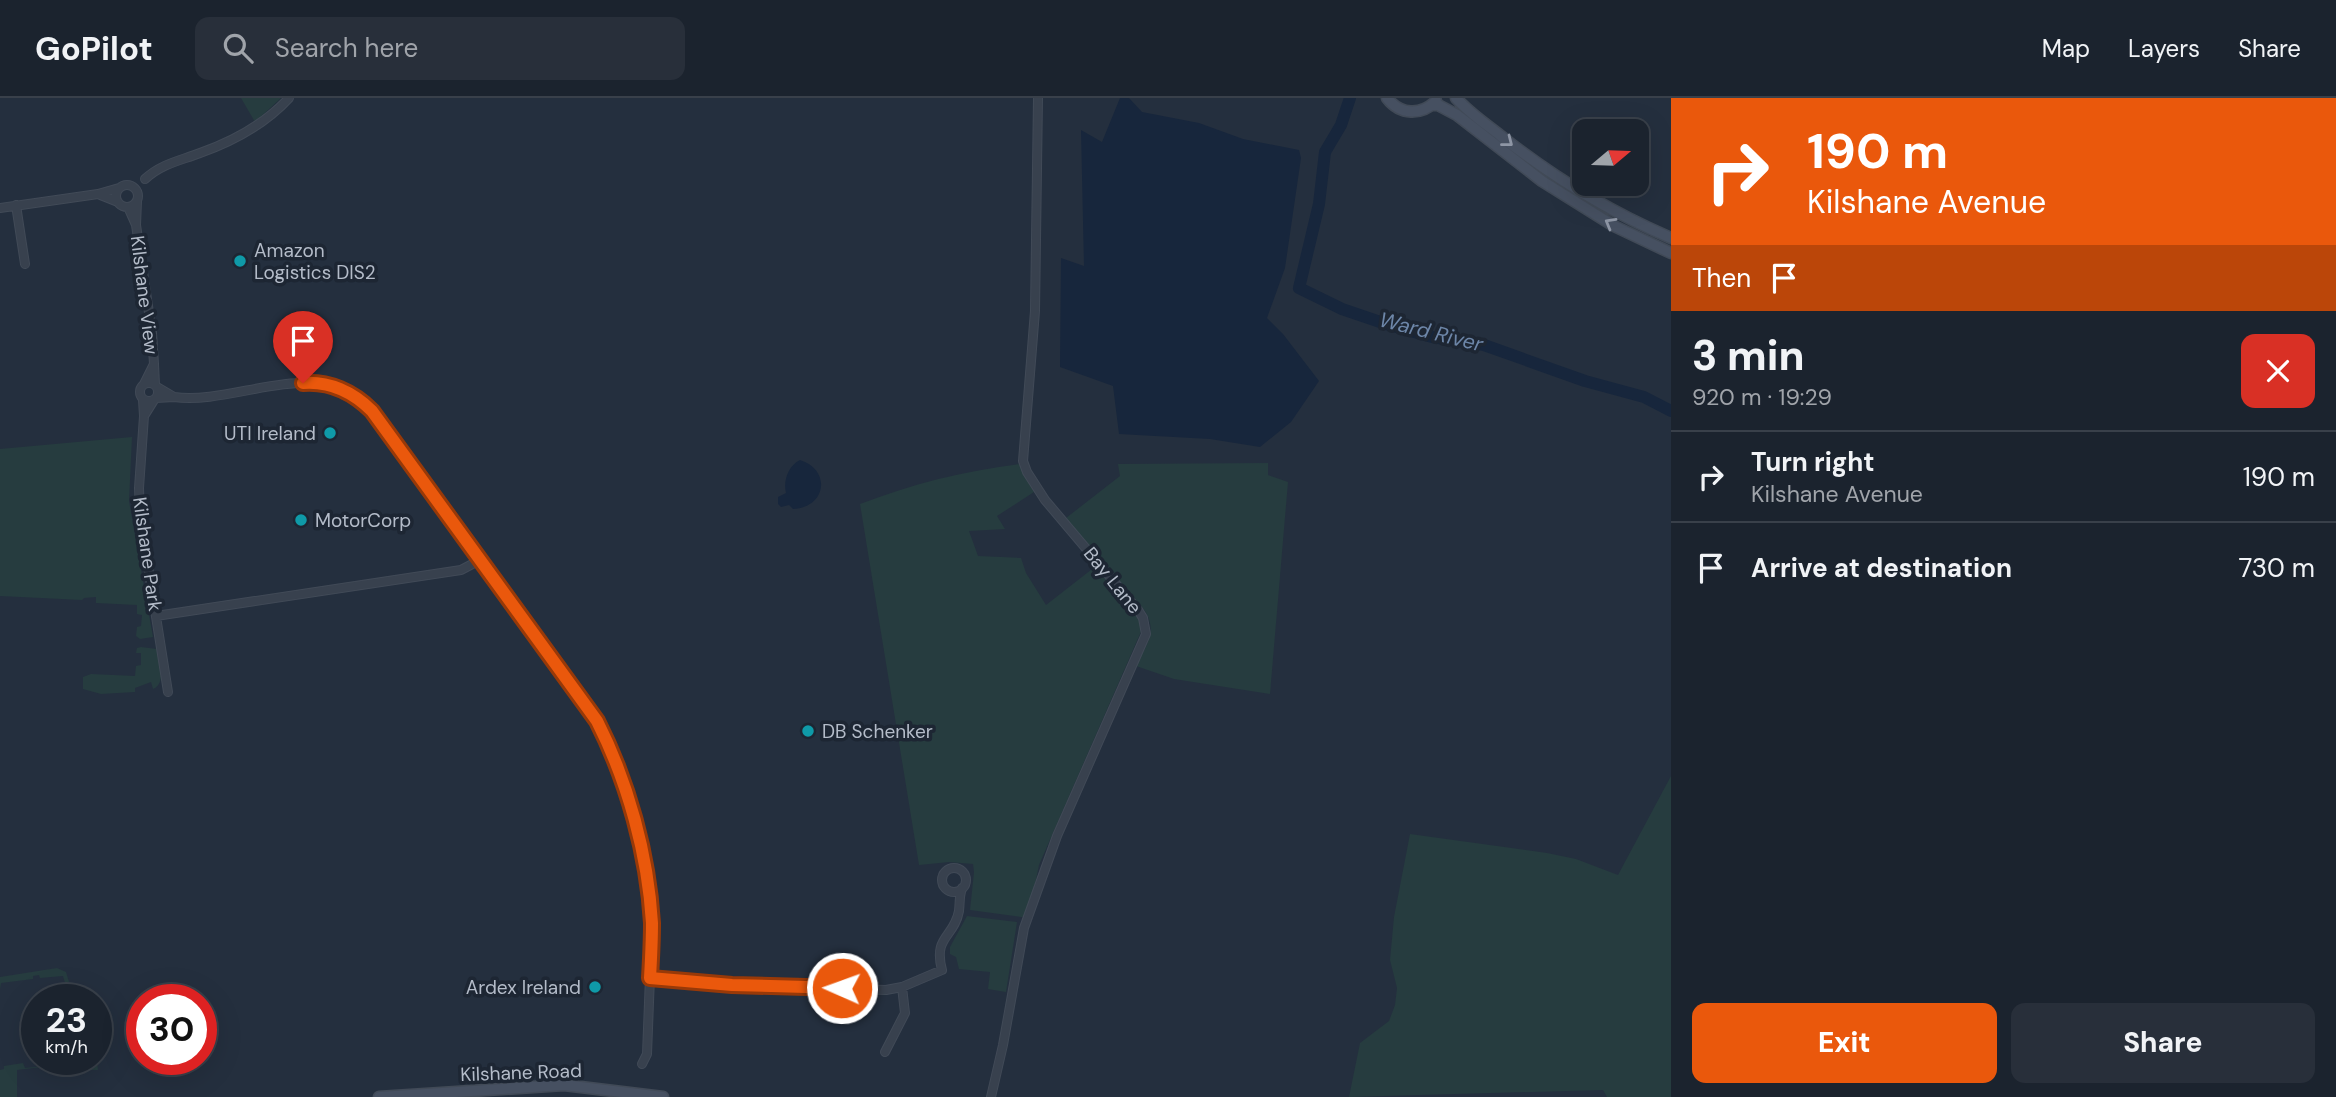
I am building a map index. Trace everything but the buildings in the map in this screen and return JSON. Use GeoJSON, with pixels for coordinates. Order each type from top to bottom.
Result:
{"type":"FeatureCollection","features":[{"type":"Feature","properties":{"kind":"street"},"geometry":{"type":"LineString","coordinates":[[0,208],[98,194],[145,179],[159,167],[201,153],[258,126],[289,98]]}},
{"type":"Feature","properties":{"kind":"street","name":"Bay Lane"},"geometry":{"type":"LineString","coordinates":[[991,1097],[1024,928],[1057,836],[1146,634],[1143,618],[1138,610],[1045,500],[1023,461],[1035,311],[1038,98]]}},
{"type":"Feature","properties":{"kind":"street"},"geometry":{"type":"LineString","coordinates":[[1387,98],[1398,109],[1407,112],[1416,112],[1435,102],[1447,108],[1542,181],[1614,226],[1671,253]]}},
{"type":"Feature","properties":{"kind":"street"},"geometry":{"type":"LineString","coordinates":[[1456,98],[1524,154],[1583,194],[1640,225],[1671,238]]}},
{"type":"Feature","properties":{"kind":"street","name":"Kilshane View"},"geometry":{"type":"LineString","coordinates":[[145,179],[138,198],[136,225],[152,333],[156,386]]}},
{"type":"Feature","properties":{"kind":"street"},"geometry":{"type":"LineString","coordinates":[[98,194],[128,207],[138,198],[135,188],[128,184]]}},
{"type":"Feature","properties":{"kind":"street"},"geometry":{"type":"LineString","coordinates":[[118,202],[116,194],[119,188]]}},
{"type":"Feature","properties":{"kind":"street"},"geometry":{"type":"LineString","coordinates":[[16,205],[25,264]]}},
{"type":"Feature","properties":{"kind":"street","name":"Kilshane View"},"geometry":{"type":"LineString","coordinates":[[128,207],[136,225]]}},
{"type":"Feature","properties":{"kind":"street","name":"Kilshane View"},"geometry":{"type":"LineString","coordinates":[[144,384],[154,364]]}},
{"type":"Feature","properties":{"kind":"street"},"geometry":{"type":"LineString","coordinates":[[174,397],[150,383],[144,384],[139,392],[143,400],[203,397],[312,382],[345,390],[361,400],[372,411],[584,701],[612,750],[631,809],[648,893],[652,925],[647,1054],[642,1064]]}},
{"type":"Feature","properties":{"kind":"street"},"geometry":{"type":"LineString","coordinates":[[155,399],[158,393],[156,386]]}},
{"type":"Feature","properties":{"kind":"street","name":"Kilshane Park"},"geometry":{"type":"LineString","coordinates":[[144,416],[155,399]]}},
{"type":"Feature","properties":{"kind":"street","name":"Kilshane Park"},"geometry":{"type":"LineString","coordinates":[[143,400],[140,516],[168,692]]}},
{"type":"Feature","properties":{"kind":"street"},"geometry":{"type":"LineString","coordinates":[[156,616],[461,570],[480,560]]}},
{"type":"Feature","properties":{"kind":"street"},"geometry":{"type":"LineString","coordinates":[[650,978],[732,985],[886,989],[902,987],[942,970],[938,955],[941,943],[957,915],[958,900],[966,882],[965,874],[952,868],[945,872],[942,879],[945,887],[958,900]]}},
{"type":"Feature","properties":{"kind":"street"},"geometry":{"type":"LineString","coordinates":[[951,891],[962,888]]}},
{"type":"Feature","properties":{"kind":"street"},"geometry":{"type":"LineString","coordinates":[[885,1052],[905,1013],[902,987]]}},
{"type":"Feature","properties":{"kind":"street","name":"Kilshane Road"},"geometry":{"type":"LineString","coordinates":[[379,1097],[564,1085],[663,1097]]}},
{"type":"Feature","properties":{"kind":"green space"},"geometry":{"type":"Polygon","coordinates":[[[241,98],[281,98],[255,122],[241,98]]]}},
{"type":"Feature","properties":{"kind":"green space"},"geometry":{"type":"Polygon","coordinates":[[[132,437],[129,501],[153,637],[140,639],[136,636],[142,615],[137,614],[137,605],[96,603],[96,597],[82,600],[0,596],[0,449],[132,437]]]}},
{"type":"Feature","properties":{"kind":"green space"},"geometry":{"type":"Polygon","coordinates":[[[1268,463],[1268,475],[1288,482],[1270,694],[1174,679],[1136,666],[1151,633],[1149,619],[1066,518],[1120,476],[1118,464],[1268,463]]]}},
{"type":"Feature","properties":{"kind":"green space"},"geometry":{"type":"Polygon","coordinates":[[[1019,464],[1034,492],[997,516],[1005,529],[969,531],[978,556],[1021,558],[1026,573],[1046,605],[1096,566],[1141,620],[1143,627],[1039,865],[1028,918],[970,910],[973,864],[949,862],[919,865],[860,504],[938,479],[1019,464]]]}},
{"type":"Feature","properties":{"kind":"green space"},"geometry":{"type":"Polygon","coordinates":[[[137,648],[157,649],[161,677],[153,689],[151,682],[135,688],[135,692],[101,694],[83,689],[83,677],[91,674],[135,676],[136,666],[141,665],[141,653],[136,653],[137,648]]]}},
{"type":"Feature","properties":{"kind":"green space"},"geometry":{"type":"Polygon","coordinates":[[[1671,776],[1671,1097],[1607,1097],[1603,1090],[1349,1097],[1360,1043],[1389,1021],[1395,1005],[1397,988],[1390,960],[1394,917],[1410,834],[1547,853],[1576,859],[1618,875],[1671,776]]]}},
{"type":"Feature","properties":{"kind":"green space"},"geometry":{"type":"Polygon","coordinates":[[[967,916],[1017,922],[1006,992],[988,989],[990,972],[959,969],[956,957],[950,954],[950,947],[967,916]]]}},
{"type":"Feature","properties":{"kind":"green space"},"geometry":{"type":"Polygon","coordinates":[[[57,968],[66,972],[69,982],[65,983],[63,976],[40,978],[39,975],[33,976],[33,979],[1,983],[0,989],[0,977],[57,968]]]}},
{"type":"Feature","properties":{"kind":"green space"},"geometry":{"type":"Polygon","coordinates":[[[21,1063],[21,1070],[17,1070],[17,1097],[0,1097],[0,1070],[4,1069],[4,1066],[21,1063]]]}},
{"type":"Feature","properties":{"kind":"water"},"geometry":{"type":"Polygon","coordinates":[[[1120,98],[1129,98],[1142,112],[1199,123],[1243,139],[1299,150],[1301,158],[1285,268],[1267,318],[1283,334],[1319,381],[1291,422],[1260,447],[1210,439],[1119,434],[1113,386],[1060,367],[1061,258],[1084,266],[1081,130],[1102,142],[1120,98]]]}},
{"type":"Feature","properties":{"kind":"water"},"geometry":{"type":"Polygon","coordinates":[[[800,460],[810,465],[821,480],[818,496],[804,507],[781,507],[778,497],[786,493],[787,474],[800,460]]]}},
{"type":"Feature","properties":{"kind":"waterway","name":"Ward River"},"geometry":{"type":"LineString","coordinates":[[1350,98],[1341,125],[1325,152],[1319,204],[1299,288],[1342,309],[1386,324],[1432,337],[1484,345],[1585,381],[1644,397],[1671,411]]}},
{"type":"Feature","properties":{"kind":"place","name":"Amazon Logistics DIS2"},"geometry":{"type":"Point","coordinates":[240,261]}},
{"type":"Feature","properties":{"kind":"place","name":"UTI Ireland"},"geometry":{"type":"Point","coordinates":[330,433]}},
{"type":"Feature","properties":{"kind":"place","name":"MotorCorp"},"geometry":{"type":"Point","coordinates":[301,520]}},
{"type":"Feature","properties":{"kind":"place","name":"DB Schenker"},"geometry":{"type":"Point","coordinates":[808,731]}},
{"type":"Feature","properties":{"kind":"place","name":"Ardex Ireland"},"geometry":{"type":"Point","coordinates":[595,987]}},
{"type":"Feature","properties":{"kind":"route"},"geometry":{"type":"LineString","coordinates":[[303,383],[320,383],[345,390],[372,411],[597,721],[623,778],[640,848],[652,925],[650,978],[732,985],[842,988]]}}]}
